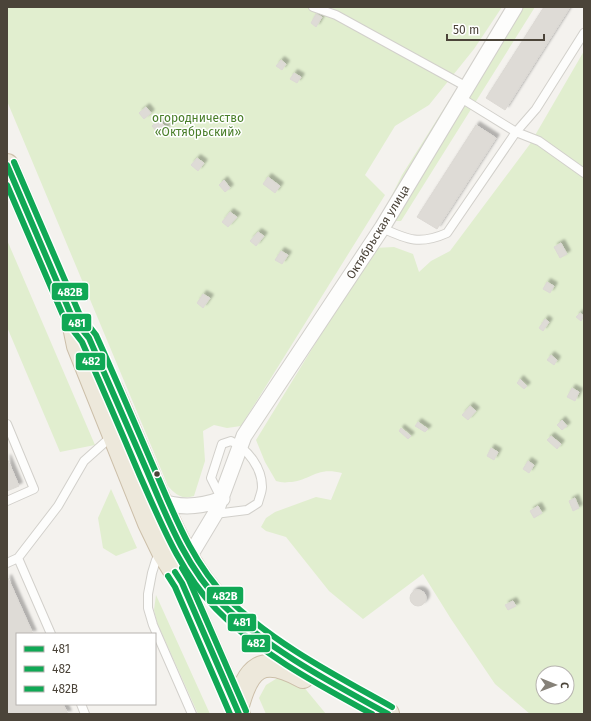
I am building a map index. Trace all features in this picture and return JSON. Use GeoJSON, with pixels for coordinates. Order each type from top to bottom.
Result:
{"type":"FeatureCollection","features":[{"type":"Feature","properties":{"kind":"highway"},"geometry":{"type":"LineString","coordinates":[[7,165],[72,317],[78,346],[141,503],[164,554],[182,583],[238,712]]}},
{"type":"Feature","properties":{"kind":"highway"},"geometry":{"type":"LineString","coordinates":[[72,317],[89,338],[160,501],[188,559],[203,582],[240,620],[266,641],[388,714]]}},
{"type":"Feature","properties":{"kind":"highway"},"geometry":{"type":"LineString","coordinates":[[238,712],[247,680],[254,671],[263,666],[275,665],[286,668],[309,680],[326,678]]}},
{"type":"Feature","properties":{"kind":"street","name":"Октябрьская улица"},"geometry":{"type":"LineString","coordinates":[[182,583],[188,559],[215,514],[222,499],[244,436],[382,228],[515,7]]}},
{"type":"Feature","properties":{"kind":"street"},"geometry":{"type":"LineString","coordinates":[[160,501],[168,504],[200,506],[222,499]]}},
{"type":"Feature","properties":{"kind":"lane"},"geometry":{"type":"LineString","coordinates":[[314,7],[336,15],[464,93],[516,132],[539,141],[584,173]]}},
{"type":"Feature","properties":{"kind":"lane"},"geometry":{"type":"LineString","coordinates":[[382,228],[403,237],[417,240],[432,240],[447,233],[516,132],[536,109],[584,33]]}},
{"type":"Feature","properties":{"kind":"lane"},"geometry":{"type":"LineString","coordinates":[[7,424],[34,489],[7,501]]}},
{"type":"Feature","properties":{"kind":"lane"},"geometry":{"type":"LineString","coordinates":[[7,563],[18,558],[58,506],[84,461],[114,434]]}},
{"type":"Feature","properties":{"kind":"lane"},"geometry":{"type":"LineString","coordinates":[[215,514],[247,510],[258,503],[262,488],[258,470],[246,450],[241,446]]}},
{"type":"Feature","properties":{"kind":"lane"},"geometry":{"type":"LineString","coordinates":[[164,554],[156,560],[149,582],[148,608],[153,625],[192,714]]}},
{"type":"Feature","properties":{"kind":"lane"},"geometry":{"type":"LineString","coordinates":[[18,558],[51,633]]}},
{"type":"Feature","properties":{"kind":"green space","name":"огородничество «Октябрьский»"},"geometry":{"type":"Polygon","coordinates":[[[7,7],[502,7],[474,49],[429,105],[395,126],[365,175],[385,195],[241,426],[227,428],[214,425],[203,431],[205,461],[194,496],[180,496],[168,486],[7,101],[7,7]]]}},
{"type":"Feature","properties":{"kind":"green space"},"geometry":{"type":"Polygon","coordinates":[[[508,7],[535,7],[401,221],[392,221],[387,205],[402,175],[508,7]]]}},
{"type":"Feature","properties":{"kind":"green space"},"geometry":{"type":"Polygon","coordinates":[[[584,51],[584,714],[530,714],[495,684],[451,619],[423,574],[363,619],[329,591],[286,537],[266,531],[261,527],[266,518],[275,512],[316,497],[331,500],[342,473],[325,471],[302,480],[284,482],[276,481],[265,462],[256,440],[374,248],[394,247],[413,254],[419,272],[431,261],[450,251],[530,144],[584,51]]]}},
{"type":"Feature","properties":{"kind":"green space"},"geometry":{"type":"Polygon","coordinates":[[[7,240],[95,445],[60,452],[7,327],[7,240]]]}},
{"type":"Feature","properties":{"kind":"green space"},"geometry":{"type":"Polygon","coordinates":[[[111,489],[137,548],[116,556],[103,548],[98,518],[111,489]]]}},
{"type":"Feature","properties":{"kind":"green space"},"geometry":{"type":"Polygon","coordinates":[[[156,595],[210,714],[198,714],[157,623],[154,610],[156,595]]]}},
{"type":"Feature","properties":{"kind":"green space"},"geometry":{"type":"Polygon","coordinates":[[[279,677],[298,680],[326,714],[266,714],[259,698],[266,685],[279,677]]]}},
{"type":"Feature","properties":{"kind":"building"},"geometry":{"type":"Polygon","coordinates":[[[544,7],[570,7],[505,110],[486,98],[544,7]]]}},
{"type":"Feature","properties":{"kind":"building"},"geometry":{"type":"Polygon","coordinates":[[[316,14],[322,17],[316,27],[311,23],[316,14]]]}},
{"type":"Feature","properties":{"kind":"building"},"geometry":{"type":"Polygon","coordinates":[[[281,60],[286,64],[282,70],[276,66],[281,60]]]}},
{"type":"Feature","properties":{"kind":"building"},"geometry":{"type":"Polygon","coordinates":[[[294,73],[301,77],[297,83],[290,79],[294,73]]]}},
{"type":"Feature","properties":{"kind":"building"},"geometry":{"type":"Polygon","coordinates":[[[146,107],[151,113],[144,119],[139,113],[146,107]]]}},
{"type":"Feature","properties":{"kind":"building"},"geometry":{"type":"Polygon","coordinates":[[[159,120],[167,128],[159,135],[152,126],[159,120]]]}},
{"type":"Feature","properties":{"kind":"building"},"geometry":{"type":"Polygon","coordinates":[[[476,125],[496,138],[437,229],[417,217],[476,125]]]}},
{"type":"Feature","properties":{"kind":"building"},"geometry":{"type":"Polygon","coordinates":[[[197,158],[204,163],[198,171],[191,165],[197,158]]]}},
{"type":"Feature","properties":{"kind":"building"},"geometry":{"type":"Polygon","coordinates":[[[268,177],[280,186],[275,193],[263,184],[268,177]]]}},
{"type":"Feature","properties":{"kind":"building"},"geometry":{"type":"Polygon","coordinates":[[[224,180],[230,188],[225,192],[219,185],[224,180]]]}},
{"type":"Feature","properties":{"kind":"building"},"geometry":{"type":"Polygon","coordinates":[[[230,212],[237,217],[228,227],[222,222],[230,212]]]}},
{"type":"Feature","properties":{"kind":"building"},"geometry":{"type":"Polygon","coordinates":[[[258,232],[264,236],[256,246],[250,241],[258,232]]]}},
{"type":"Feature","properties":{"kind":"building"},"geometry":{"type":"Polygon","coordinates":[[[561,243],[567,254],[560,258],[554,247],[561,243]]]}},
{"type":"Feature","properties":{"kind":"building"},"geometry":{"type":"Polygon","coordinates":[[[281,251],[288,255],[282,264],[275,260],[281,251]]]}},
{"type":"Feature","properties":{"kind":"building"},"geometry":{"type":"Polygon","coordinates":[[[547,282],[554,286],[550,293],[543,289],[547,282]]]}},
{"type":"Feature","properties":{"kind":"building"},"geometry":{"type":"Polygon","coordinates":[[[203,294],[210,298],[203,308],[197,303],[203,294]]]}},
{"type":"Feature","properties":{"kind":"building"},"geometry":{"type":"Polygon","coordinates":[[[580,313],[584,316],[581,321],[576,317],[580,313]]]}},
{"type":"Feature","properties":{"kind":"building"},"geometry":{"type":"Polygon","coordinates":[[[545,319],[549,322],[543,331],[539,328],[545,319]]]}},
{"type":"Feature","properties":{"kind":"building"},"geometry":{"type":"Polygon","coordinates":[[[551,355],[557,360],[554,365],[547,360],[551,355]]]}},
{"type":"Feature","properties":{"kind":"building"},"geometry":{"type":"Polygon","coordinates":[[[520,379],[527,386],[524,389],[517,383],[520,379]]]}},
{"type":"Feature","properties":{"kind":"building"},"geometry":{"type":"Polygon","coordinates":[[[572,388],[579,392],[575,401],[567,397],[572,388]]]}},
{"type":"Feature","properties":{"kind":"building"},"geometry":{"type":"Polygon","coordinates":[[[470,406],[476,411],[468,420],[462,415],[470,406]]]}},
{"type":"Feature","properties":{"kind":"building"},"geometry":{"type":"Polygon","coordinates":[[[562,420],[567,426],[562,430],[557,425],[562,420]]]}},
{"type":"Feature","properties":{"kind":"building"},"geometry":{"type":"Polygon","coordinates":[[[418,422],[428,429],[425,432],[415,426],[418,422]]]}},
{"type":"Feature","properties":{"kind":"building"},"geometry":{"type":"Polygon","coordinates":[[[401,428],[411,436],[408,439],[399,431],[401,428]]]}},
{"type":"Feature","properties":{"kind":"building"},"geometry":{"type":"Polygon","coordinates":[[[551,436],[561,444],[557,449],[547,440],[551,436]]]}},
{"type":"Feature","properties":{"kind":"building"},"geometry":{"type":"Polygon","coordinates":[[[491,448],[498,452],[494,460],[487,456],[491,448]]]}},
{"type":"Feature","properties":{"kind":"building"},"geometry":{"type":"Polygon","coordinates":[[[7,458],[19,486],[7,491],[7,458]]]}},
{"type":"Feature","properties":{"kind":"building"},"geometry":{"type":"Polygon","coordinates":[[[528,461],[534,465],[529,473],[523,469],[528,461]]]}},
{"type":"Feature","properties":{"kind":"building"},"geometry":{"type":"Polygon","coordinates":[[[575,498],[579,508],[573,511],[569,501],[575,498]]]}},
{"type":"Feature","properties":{"kind":"building"},"geometry":{"type":"Polygon","coordinates":[[[538,506],[542,513],[534,518],[530,511],[538,506]]]}},
{"type":"Feature","properties":{"kind":"building"},"geometry":{"type":"Polygon","coordinates":[[[8,578],[33,633],[16,633],[16,705],[64,705],[68,714],[7,714],[8,578]]]}},
{"type":"Feature","properties":{"kind":"building"},"geometry":{"type":"Polygon","coordinates":[[[418,590],[425,595],[426,598],[421,605],[418,606],[411,601],[410,598],[415,591],[418,590]]]}},
{"type":"Feature","properties":{"kind":"building"},"geometry":{"type":"Polygon","coordinates":[[[513,601],[516,606],[508,610],[505,605],[513,601]]]}},
{"type":"Feature","properties":{"kind":"transit line","name":"482В"},"geometry":{"type":"LineString","coordinates":[[14,162],[79,313],[96,335],[177,520],[204,570],[228,599],[246,616],[266,631],[307,658],[392,707]]}},
{"type":"Feature","properties":{"kind":"transit line","name":"481"},"geometry":{"type":"LineString","coordinates":[[7,165],[72,317],[89,338],[178,541],[209,590],[241,621],[280,651],[301,665],[388,714]]}},
{"type":"Feature","properties":{"kind":"transit line","name":"482"},"geometry":{"type":"LineString","coordinates":[[7,185],[65,320],[82,342],[172,546],[203,595],[233,625],[270,654],[310,679],[372,714]]}},
{"type":"Feature","properties":{"kind":"transit line","name":"482В"},"geometry":{"type":"LineString","coordinates":[[182,568],[189,580],[246,711]]}},
{"type":"Feature","properties":{"kind":"transit line","name":"481"},"geometry":{"type":"LineString","coordinates":[[175,572],[182,583],[239,714]]}},
{"type":"Feature","properties":{"kind":"transit line","name":"482"},"geometry":{"type":"LineString","coordinates":[[168,576],[175,587],[230,714]]}}]}
